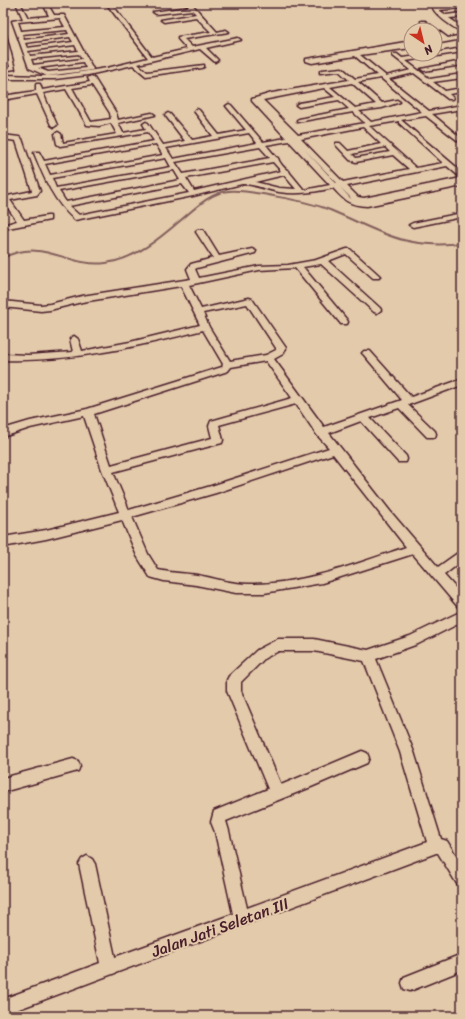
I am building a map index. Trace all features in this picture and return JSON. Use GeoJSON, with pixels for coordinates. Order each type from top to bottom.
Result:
{"type":"FeatureCollection","features":[{"type":"Feature","properties":{"kind":"street"},"geometry":{"type":"LineString","coordinates":[[18,3],[26,20]]}},
{"type":"Feature","properties":{"kind":"street"},"geometry":{"type":"LineString","coordinates":[[45,3],[52,17]]}},
{"type":"Feature","properties":{"kind":"street"},"geometry":{"type":"LineString","coordinates":[[108,3],[151,59]]}},
{"type":"Feature","properties":{"kind":"street"},"geometry":{"type":"LineString","coordinates":[[150,5],[165,3]]}},
{"type":"Feature","properties":{"kind":"street"},"geometry":{"type":"LineString","coordinates":[[188,3],[215,33]]}},
{"type":"Feature","properties":{"kind":"street"},"geometry":{"type":"LineString","coordinates":[[454,3],[432,6],[445,17],[459,25],[462,30]]}},
{"type":"Feature","properties":{"kind":"street"},"geometry":{"type":"LineString","coordinates":[[435,9],[462,6]]}},
{"type":"Feature","properties":{"kind":"street"},"geometry":{"type":"LineString","coordinates":[[156,12],[193,8]]}},
{"type":"Feature","properties":{"kind":"street"},"geometry":{"type":"LineString","coordinates":[[164,20],[198,15]]}},
{"type":"Feature","properties":{"kind":"street"},"geometry":{"type":"LineString","coordinates":[[445,17],[462,15]]}},
{"type":"Feature","properties":{"kind":"street"},"geometry":{"type":"LineString","coordinates":[[62,16],[90,69],[48,74],[31,67],[15,21],[52,17],[62,16]]}},
{"type":"Feature","properties":{"kind":"street"},"geometry":{"type":"LineString","coordinates":[[17,26],[64,20]]}},
{"type":"Feature","properties":{"kind":"street"},"geometry":{"type":"LineString","coordinates":[[19,33],[68,28]]}},
{"type":"Feature","properties":{"kind":"street"},"geometry":{"type":"LineString","coordinates":[[190,49],[180,38],[226,32]]}},
{"type":"Feature","properties":{"kind":"street"},"geometry":{"type":"LineString","coordinates":[[445,39],[462,34]]}},
{"type":"Feature","properties":{"kind":"street"},"geometry":{"type":"LineString","coordinates":[[3,35],[5,49],[11,58],[13,68],[3,69]]}},
{"type":"Feature","properties":{"kind":"street"},"geometry":{"type":"LineString","coordinates":[[22,42],[72,35]]}},
{"type":"Feature","properties":{"kind":"street"},"geometry":{"type":"LineString","coordinates":[[445,39],[462,37]]}},
{"type":"Feature","properties":{"kind":"street"},"geometry":{"type":"LineString","coordinates":[[3,77],[20,76],[38,78],[87,73],[135,64],[201,46],[238,40]]}},
{"type":"Feature","properties":{"kind":"street"},"geometry":{"type":"LineString","coordinates":[[25,50],[77,44]]}},
{"type":"Feature","properties":{"kind":"street"},"geometry":{"type":"LineString","coordinates":[[403,44],[356,53],[312,61],[308,60],[356,53],[403,47]]}},
{"type":"Feature","properties":{"kind":"street"},"geometry":{"type":"LineString","coordinates":[[201,46],[215,60]]}},
{"type":"Feature","properties":{"kind":"street"},"geometry":{"type":"LineString","coordinates":[[443,51],[461,47]]}},
{"type":"Feature","properties":{"kind":"street"},"geometry":{"type":"LineString","coordinates":[[28,58],[81,52]]}},
{"type":"Feature","properties":{"kind":"street"},"geometry":{"type":"LineString","coordinates":[[356,53],[434,115],[462,135]]}},
{"type":"Feature","properties":{"kind":"street"},"geometry":{"type":"LineString","coordinates":[[395,55],[450,98]]}},
{"type":"Feature","properties":{"kind":"street"},"geometry":{"type":"LineString","coordinates":[[3,59],[11,58]]}},
{"type":"Feature","properties":{"kind":"street"},"geometry":{"type":"LineString","coordinates":[[31,67],[85,60]]}},
{"type":"Feature","properties":{"kind":"street"},"geometry":{"type":"LineString","coordinates":[[415,62],[439,80]]}},
{"type":"Feature","properties":{"kind":"street"},"geometry":{"type":"LineString","coordinates":[[424,69],[462,62]]}},
{"type":"Feature","properties":{"kind":"street"},"geometry":{"type":"LineString","coordinates":[[135,64],[146,74],[202,66]]}},
{"type":"Feature","properties":{"kind":"street"},"geometry":{"type":"LineString","coordinates":[[322,72],[340,69],[354,83],[382,106]]}},
{"type":"Feature","properties":{"kind":"street"},"geometry":{"type":"LineString","coordinates":[[299,106],[328,87],[415,71]]}},
{"type":"Feature","properties":{"kind":"street"},"geometry":{"type":"LineString","coordinates":[[87,73],[113,114],[120,134]]}},
{"type":"Feature","properties":{"kind":"street"},"geometry":{"type":"LineString","coordinates":[[429,81],[462,76]]}},
{"type":"Feature","properties":{"kind":"street"},"geometry":{"type":"LineString","coordinates":[[38,78],[39,92],[54,125]]}},
{"type":"Feature","properties":{"kind":"street"},"geometry":{"type":"LineString","coordinates":[[3,98],[94,83]]}},
{"type":"Feature","properties":{"kind":"street"},"geometry":{"type":"LineString","coordinates":[[68,87],[89,124],[99,124],[152,115]]}},
{"type":"Feature","properties":{"kind":"street"},"geometry":{"type":"LineString","coordinates":[[328,87],[355,111],[367,126],[394,153],[414,170]]}},
{"type":"Feature","properties":{"kind":"street"},"geometry":{"type":"LineString","coordinates":[[443,93],[462,90]]}},
{"type":"Feature","properties":{"kind":"street"},"geometry":{"type":"LineString","coordinates":[[299,106],[341,98]]}},
{"type":"Feature","properties":{"kind":"street"},"geometry":{"type":"LineString","coordinates":[[397,102],[355,111],[299,106],[259,99],[338,186],[347,199],[354,203],[367,204],[462,184]]}},
{"type":"Feature","properties":{"kind":"street"},"geometry":{"type":"LineString","coordinates":[[229,106],[245,126],[276,159],[302,192]]}},
{"type":"Feature","properties":{"kind":"street"},"geometry":{"type":"LineString","coordinates":[[299,106],[299,121]]}},
{"type":"Feature","properties":{"kind":"street"},"geometry":{"type":"LineString","coordinates":[[367,126],[401,122],[462,107]]}},
{"type":"Feature","properties":{"kind":"street"},"geometry":{"type":"LineString","coordinates":[[197,111],[216,134]]}},
{"type":"Feature","properties":{"kind":"street"},"geometry":{"type":"LineString","coordinates":[[55,190],[172,162],[367,126],[462,111]]}},
{"type":"Feature","properties":{"kind":"street"},"geometry":{"type":"LineString","coordinates":[[434,115],[462,142]]}},
{"type":"Feature","properties":{"kind":"street"},"geometry":{"type":"LineString","coordinates":[[168,116],[190,142]]}},
{"type":"Feature","properties":{"kind":"street"},"geometry":{"type":"LineString","coordinates":[[401,122],[462,176]]}},
{"type":"Feature","properties":{"kind":"street"},"geometry":{"type":"LineString","coordinates":[[42,163],[160,145],[190,142],[245,126]]}},
{"type":"Feature","properties":{"kind":"street"},"geometry":{"type":"LineString","coordinates":[[58,134],[60,144],[120,134],[148,127],[193,193]]}},
{"type":"Feature","properties":{"kind":"street"},"geometry":{"type":"LineString","coordinates":[[216,134],[250,131]]}},
{"type":"Feature","properties":{"kind":"street"},"geometry":{"type":"LineString","coordinates":[[3,137],[19,139],[36,191],[34,194],[4,199],[21,222]]}},
{"type":"Feature","properties":{"kind":"street"},"geometry":{"type":"LineString","coordinates":[[78,142],[91,170]]}},
{"type":"Feature","properties":{"kind":"street"},"geometry":{"type":"LineString","coordinates":[[338,144],[352,159],[356,160],[394,153]]}},
{"type":"Feature","properties":{"kind":"street"},"geometry":{"type":"LineString","coordinates":[[346,152],[386,145]]}},
{"type":"Feature","properties":{"kind":"street"},"geometry":{"type":"LineString","coordinates":[[38,153],[48,177],[64,205],[77,217],[81,218],[191,196],[193,193],[232,183],[248,182],[287,172]]}},
{"type":"Feature","properties":{"kind":"street"},"geometry":{"type":"LineString","coordinates":[[64,205],[276,159]]}},
{"type":"Feature","properties":{"kind":"street"},"geometry":{"type":"LineString","coordinates":[[48,177],[91,170],[172,162]]}},
{"type":"Feature","properties":{"kind":"street"},"geometry":{"type":"LineString","coordinates":[[248,182],[279,190],[302,192],[448,164]]}},
{"type":"Feature","properties":{"kind":"street"},"geometry":{"type":"LineString","coordinates":[[338,186],[356,199],[364,200],[462,180]]}},
{"type":"Feature","properties":{"kind":"street"},"geometry":{"type":"LineString","coordinates":[[413,225],[462,215]]}},
{"type":"Feature","properties":{"kind":"street"},"geometry":{"type":"LineString","coordinates":[[3,227],[21,222],[47,218]]}},
{"type":"Feature","properties":{"kind":"street"},"geometry":{"type":"LineString","coordinates":[[200,232],[214,260],[218,276]]}},
{"type":"Feature","properties":{"kind":"street"},"geometry":{"type":"LineString","coordinates":[[3,304],[50,307],[82,299],[196,281],[259,268],[297,265],[322,260],[347,251],[376,276]]}},
{"type":"Feature","properties":{"kind":"street"},"geometry":{"type":"LineString","coordinates":[[196,281],[192,268],[214,260],[252,252]]}},
{"type":"Feature","properties":{"kind":"street"},"geometry":{"type":"LineString","coordinates":[[322,260],[377,310]]}},
{"type":"Feature","properties":{"kind":"street"},"geometry":{"type":"LineString","coordinates":[[297,265],[344,322]]}},
{"type":"Feature","properties":{"kind":"street"},"geometry":{"type":"LineString","coordinates":[[184,283],[205,327],[228,364]]}},
{"type":"Feature","properties":{"kind":"street"},"geometry":{"type":"LineString","coordinates":[[197,312],[246,300],[252,302],[281,348],[280,352],[268,358],[228,364]]}},
{"type":"Feature","properties":{"kind":"street"},"geometry":{"type":"LineString","coordinates":[[3,357],[39,358],[78,353],[137,343],[205,327]]}},
{"type":"Feature","properties":{"kind":"street"},"geometry":{"type":"LineString","coordinates":[[74,339],[78,353]]}},
{"type":"Feature","properties":{"kind":"street"},"geometry":{"type":"LineString","coordinates":[[367,353],[404,402],[431,434]]}},
{"type":"Feature","properties":{"kind":"street"},"geometry":{"type":"LineString","coordinates":[[268,358],[321,432],[414,549],[462,603]]}},
{"type":"Feature","properties":{"kind":"street"},"geometry":{"type":"LineString","coordinates":[[3,433],[30,425],[88,412],[225,370],[228,364]]}},
{"type":"Feature","properties":{"kind":"street"},"geometry":{"type":"LineString","coordinates":[[321,432],[462,382]]}},
{"type":"Feature","properties":{"kind":"street"},"geometry":{"type":"LineString","coordinates":[[107,470],[218,440],[214,426],[215,423],[298,400]]}},
{"type":"Feature","properties":{"kind":"street"},"geometry":{"type":"LineString","coordinates":[[88,412],[107,470],[143,556],[154,574],[164,577],[197,580],[234,588],[250,589],[290,586],[365,567],[414,549]]}},
{"type":"Feature","properties":{"kind":"street"},"geometry":{"type":"LineString","coordinates":[[363,417],[402,459]]}},
{"type":"Feature","properties":{"kind":"street"},"geometry":{"type":"LineString","coordinates":[[3,542],[50,534],[127,516],[229,485],[336,449]]}},
{"type":"Feature","properties":{"kind":"street"},"geometry":{"type":"LineString","coordinates":[[436,575],[462,555]]}},
{"type":"Feature","properties":{"kind":"street"},"geometry":{"type":"LineString","coordinates":[[277,792],[234,691],[234,680],[261,654],[278,645],[314,645],[368,656],[414,640],[462,616]]}},
{"type":"Feature","properties":{"kind":"street"},"geometry":{"type":"LineString","coordinates":[[368,656],[407,752],[436,846],[442,846],[461,876]]}},
{"type":"Feature","properties":{"kind":"street"},"geometry":{"type":"LineString","coordinates":[[242,919],[222,831],[218,822],[219,816],[277,792],[311,780],[362,758]]}},
{"type":"Feature","properties":{"kind":"street"},"geometry":{"type":"LineString","coordinates":[[3,785],[73,766]]}},
{"type":"Feature","properties":{"kind":"street","name":"Jalan Jati Seletan III"},"geometry":{"type":"LineString","coordinates":[[3,1007],[436,846]]}},
{"type":"Feature","properties":{"kind":"street"},"geometry":{"type":"LineString","coordinates":[[88,864],[109,968]]}},
{"type":"Feature","properties":{"kind":"street"},"geometry":{"type":"LineString","coordinates":[[410,983],[462,962]]}},
{"type":"Feature","properties":{"kind":"waterway"},"geometry":{"type":"LineString","coordinates":[[3,258],[18,252],[31,251],[55,254],[92,263],[117,261],[137,253],[146,247],[209,198],[216,194],[229,191],[268,195],[315,205],[330,210],[378,232],[408,241],[424,244],[462,243]]}}]}
